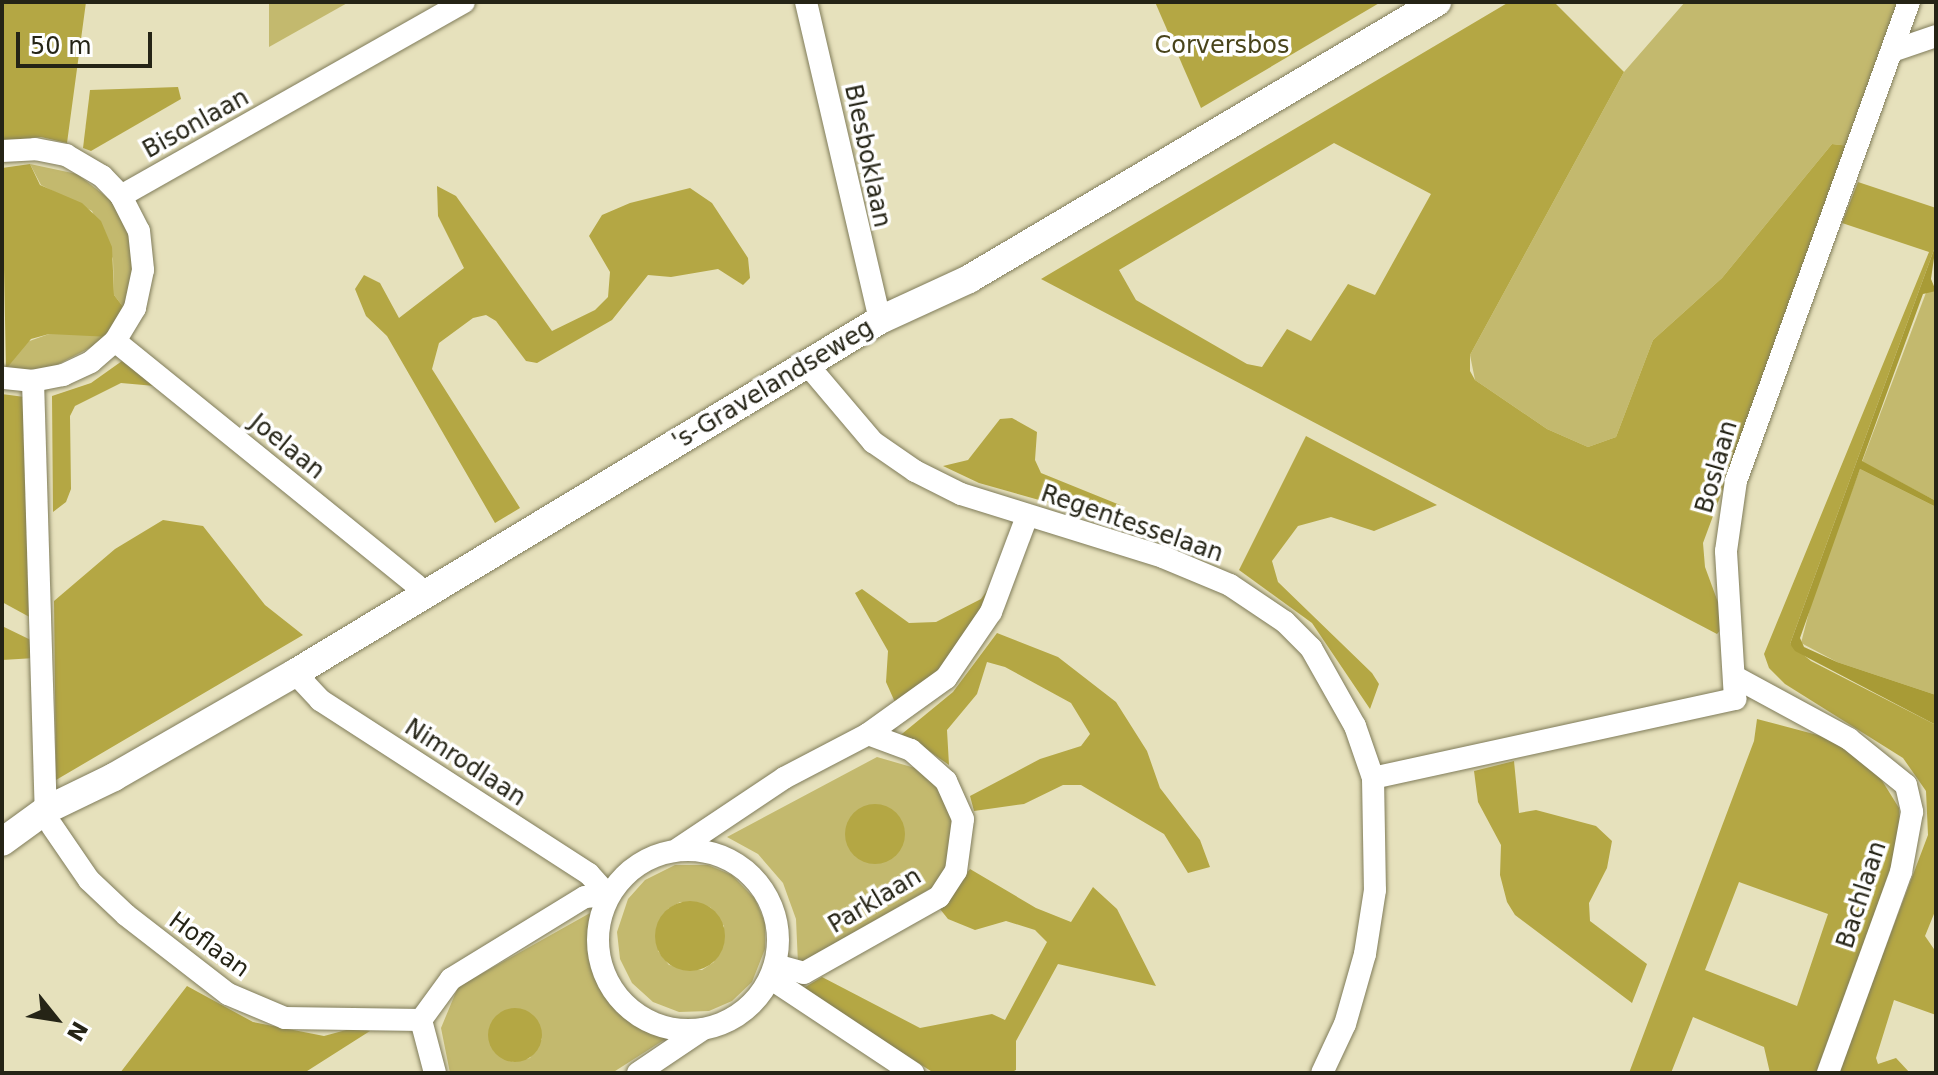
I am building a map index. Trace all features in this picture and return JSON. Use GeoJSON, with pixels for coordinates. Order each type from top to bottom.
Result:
{"type":"FeatureCollection","features":[{"type":"Feature","properties":{"kind":"street","name":"Bisonlaan"},"geometry":{"type":"LineString","coordinates":[[121,196],[464,2]]}},
{"type":"Feature","properties":{"kind":"street","name":"Blesboklaan"},"geometry":{"type":"LineString","coordinates":[[806,2],[880,320]]}},
{"type":"Feature","properties":{"kind":"street","name":"'s-Gravelandseweg"},"geometry":{"type":"LineString","coordinates":[[2,843],[421,598],[806,363],[880,320],[969,279],[1437,2]]}},
{"type":"Feature","properties":{"kind":"street","name":"Boslaan"},"geometry":{"type":"LineString","coordinates":[[1735,677],[1726,551],[1736,481],[1909,2]]}},
{"type":"Feature","properties":{"kind":"street"},"geometry":{"type":"LineString","coordinates":[[1892,51],[1936,36]]}},
{"type":"Feature","properties":{"kind":"street"},"geometry":{"type":"LineString","coordinates":[[2,151],[35,149],[66,155],[102,176],[121,196],[139,231],[143,270],[135,308],[115,341],[91,362],[63,375],[33,381],[2,378]]}},
{"type":"Feature","properties":{"kind":"street","name":"Joelaan"},"geometry":{"type":"LineString","coordinates":[[115,341],[416,585],[421,598]]}},
{"type":"Feature","properties":{"kind":"street","name":"Regentesselaan"},"geometry":{"type":"LineString","coordinates":[[806,363],[873,442],[915,471],[961,494],[1163,557],[1230,585],[1285,622],[1333,679],[1373,778],[1375,890],[1365,954],[1345,1024],[1322,1073]]}},
{"type":"Feature","properties":{"kind":"street"},"geometry":{"type":"LineString","coordinates":[[33,381],[49,818]]}},
{"type":"Feature","properties":{"kind":"street"},"geometry":{"type":"LineString","coordinates":[[703,1029],[669,1028],[638,1016],[613,992],[598,950],[597,927],[608,895],[645,859],[678,849],[784,778],[868,734],[946,678],[991,612],[1027,516]]}},
{"type":"Feature","properties":{"kind":"street","name":"Nimrodlaan"},"geometry":{"type":"LineString","coordinates":[[295,673],[320,700],[589,874],[608,895]]}},
{"type":"Feature","properties":{"kind":"street"},"geometry":{"type":"LineString","coordinates":[[1373,778],[1735,699],[1735,677]]}},
{"type":"Feature","properties":{"kind":"street","name":"Bachlaan"},"geometry":{"type":"LineString","coordinates":[[1735,677],[1849,739],[1906,785],[1912,812],[1901,872],[1828,1073]]}},
{"type":"Feature","properties":{"kind":"street","name":"Parklaan"},"geometry":{"type":"LineString","coordinates":[[772,971],[804,973],[939,897],[956,871],[963,819],[946,781],[911,750],[868,734]]}},
{"type":"Feature","properties":{"kind":"street","name":"Hoflaan"},"geometry":{"type":"LineString","coordinates":[[49,818],[89,880],[126,915],[228,994],[285,1018],[421,1020]]}},
{"type":"Feature","properties":{"kind":"street"},"geometry":{"type":"LineString","coordinates":[[638,1073],[703,1029],[730,1019],[753,1002],[772,971],[775,921],[757,881],[735,862],[708,851],[678,849]]}},
{"type":"Feature","properties":{"kind":"street"},"geometry":{"type":"LineString","coordinates":[[435,1073],[421,1020],[451,979],[585,897],[608,895]]}},
{"type":"Feature","properties":{"kind":"street"},"geometry":{"type":"LineString","coordinates":[[772,971],[913,1073]]}},
{"type":"Feature","properties":{"kind":"shaded area"},"geometry":{"type":"Polygon","coordinates":[[[269,2],[349,2],[269,47],[269,2]]]}},
{"type":"Feature","properties":{"kind":"shaded area"},"geometry":{"type":"Polygon","coordinates":[[[1685,2],[1903,2],[1850,146],[1832,144],[1722,278],[1653,340],[1616,437],[1588,447],[1547,429],[1475,380],[1470,355],[1624,72],[1685,2]]]}},
{"type":"Feature","properties":{"kind":"shaded area"},"geometry":{"type":"Polygon","coordinates":[[[30,164],[77,174],[113,202],[126,222],[136,259],[127,312],[114,295],[113,259],[92,211],[41,185],[30,164]]]}},
{"type":"Feature","properties":{"kind":"shaded area"},"geometry":{"type":"Polygon","coordinates":[[[1936,244],[1931,279],[1936,291],[1923,294],[1862,461],[1936,501],[1936,507],[1860,469],[1800,638],[1804,647],[1837,662],[1936,695],[1936,725],[1795,651],[1790,644],[1936,244]]]}},
{"type":"Feature","properties":{"kind":"shaded area"},"geometry":{"type":"Polygon","coordinates":[[[1927,290],[1936,291],[1936,501],[1862,462],[1927,290]]]}},
{"type":"Feature","properties":{"kind":"shaded area"},"geometry":{"type":"Polygon","coordinates":[[[49,334],[111,337],[43,372],[6,369],[24,343],[49,334]]]}},
{"type":"Feature","properties":{"kind":"shaded area"},"geometry":{"type":"Polygon","coordinates":[[[1860,469],[1936,507],[1936,695],[1837,662],[1801,643],[1816,585],[1860,469]]]}},
{"type":"Feature","properties":{"kind":"shaded area"},"geometry":{"type":"Polygon","coordinates":[[[877,757],[915,768],[940,790],[953,822],[947,866],[933,887],[798,964],[796,919],[783,883],[758,854],[727,837],[877,757]]]}},
{"type":"Feature","properties":{"kind":"shaded area"},"geometry":{"type":"Polygon","coordinates":[[[675,865],[708,865],[732,875],[755,899],[765,923],[765,949],[752,982],[732,1001],[709,1011],[679,1012],[653,1002],[632,983],[620,959],[617,932],[628,899],[645,880],[675,865]],[[680,902],[668,909],[658,951],[669,965],[702,970],[714,962],[724,926],[710,907],[680,902]]]}},
{"type":"Feature","properties":{"kind":"shaded area"},"geometry":{"type":"Polygon","coordinates":[[[590,913],[588,949],[604,993],[630,1021],[667,1038],[612,1073],[450,1073],[441,1028],[458,987],[590,913]],[[511,1009],[499,1014],[489,1034],[494,1051],[513,1062],[530,1058],[542,1039],[511,1009]]]}},
{"type":"Feature","properties":{"kind":"green space"},"geometry":{"type":"Polygon","coordinates":[[[2,2],[86,2],[67,143],[41,137],[2,141],[2,2]]]}},
{"type":"Feature","properties":{"kind":"green space","name":"Corversbos"},"geometry":{"type":"Polygon","coordinates":[[[1155,2],[1381,2],[1201,108],[1155,2]]]}},
{"type":"Feature","properties":{"kind":"green space"},"geometry":{"type":"Polygon","coordinates":[[[1509,2],[1554,2],[1624,72],[1470,355],[1470,371],[1475,380],[1547,429],[1588,447],[1616,437],[1653,340],[1722,278],[1832,144],[1850,146],[1703,543],[1705,567],[1726,624],[1717,634],[1041,279],[1509,2]],[[1334,143],[1119,270],[1136,300],[1247,364],[1262,367],[1287,329],[1311,341],[1348,284],[1375,295],[1431,194],[1334,143]]]}},
{"type":"Feature","properties":{"kind":"green space"},"geometry":{"type":"Polygon","coordinates":[[[178,87],[181,99],[91,151],[83,148],[90,90],[178,87]]]}},
{"type":"Feature","properties":{"kind":"green space"},"geometry":{"type":"Polygon","coordinates":[[[30,164],[40,185],[82,203],[101,221],[112,247],[114,295],[127,312],[111,337],[49,334],[31,339],[6,369],[2,168],[30,164]]]}},
{"type":"Feature","properties":{"kind":"green space"},"geometry":{"type":"Polygon","coordinates":[[[1858,182],[1936,208],[1936,244],[1790,644],[1811,661],[1936,725],[1936,909],[1925,936],[1936,952],[1936,1015],[1894,1000],[1876,1058],[1878,1064],[1896,1058],[1910,1073],[1838,1073],[1928,835],[1926,791],[1903,758],[1785,684],[1769,668],[1764,654],[1929,252],[1842,223],[1858,182]]]}},
{"type":"Feature","properties":{"kind":"green space"},"geometry":{"type":"Polygon","coordinates":[[[437,186],[456,196],[552,331],[595,310],[608,297],[610,272],[589,236],[602,215],[630,203],[690,188],[712,203],[748,258],[750,278],[743,285],[718,269],[671,277],[648,275],[612,320],[537,363],[526,361],[496,321],[486,315],[473,318],[439,343],[432,369],[520,508],[495,523],[387,336],[366,316],[355,289],[364,275],[380,283],[399,318],[464,268],[438,216],[437,186]]]}},
{"type":"Feature","properties":{"kind":"green space"},"geometry":{"type":"Polygon","coordinates":[[[122,361],[155,386],[121,383],[75,406],[70,416],[71,489],[66,502],[53,512],[52,396],[91,383],[122,361]]]}},
{"type":"Feature","properties":{"kind":"green space"},"geometry":{"type":"Polygon","coordinates":[[[2,394],[32,398],[35,620],[2,602],[2,394]]]}},
{"type":"Feature","properties":{"kind":"green space"},"geometry":{"type":"Polygon","coordinates":[[[1012,418],[1037,432],[1035,460],[1041,473],[1120,505],[1135,527],[979,483],[943,466],[968,460],[1000,419],[1012,418]]]}},
{"type":"Feature","properties":{"kind":"green space"},"geometry":{"type":"Polygon","coordinates":[[[1306,436],[1437,505],[1374,531],[1331,517],[1298,526],[1272,561],[1278,582],[1372,673],[1379,684],[1370,709],[1312,623],[1239,570],[1306,436]]]}},
{"type":"Feature","properties":{"kind":"green space"},"geometry":{"type":"Polygon","coordinates":[[[163,520],[203,526],[265,605],[303,635],[56,780],[54,601],[115,549],[163,520]]]}},
{"type":"Feature","properties":{"kind":"green space"},"geometry":{"type":"Polygon","coordinates":[[[995,580],[979,621],[943,670],[898,709],[886,682],[888,651],[855,593],[862,589],[909,623],[936,622],[981,599],[995,580]]]}},
{"type":"Feature","properties":{"kind":"green space"},"geometry":{"type":"Polygon","coordinates":[[[2,626],[35,642],[35,658],[2,660],[2,626]]]}},
{"type":"Feature","properties":{"kind":"green space"},"geometry":{"type":"Polygon","coordinates":[[[997,633],[1058,657],[1116,702],[1147,751],[1160,788],[1200,840],[1210,867],[1188,873],[1164,834],[1081,785],[1063,785],[1024,804],[974,811],[970,796],[1040,759],[1081,746],[1090,734],[1071,703],[1005,667],[987,662],[977,694],[947,730],[949,765],[922,746],[897,738],[953,692],[997,633]]]}},
{"type":"Feature","properties":{"kind":"green space"},"geometry":{"type":"Polygon","coordinates":[[[1757,719],[1825,737],[1873,766],[1899,808],[1901,837],[1820,1073],[1770,1073],[1764,1047],[1693,1017],[1671,1073],[1629,1073],[1754,741],[1757,719]],[[1739,882],[1705,970],[1797,1006],[1828,914],[1739,882]]]}},
{"type":"Feature","properties":{"kind":"green space"},"geometry":{"type":"Polygon","coordinates":[[[1514,761],[1519,813],[1536,810],[1596,826],[1612,841],[1607,868],[1589,903],[1590,921],[1647,964],[1632,1003],[1515,915],[1507,902],[1500,875],[1501,845],[1478,802],[1474,771],[1514,761]]]}},
{"type":"Feature","properties":{"kind":"green space"},"geometry":{"type":"Polygon","coordinates":[[[875,804],[896,813],[905,834],[896,855],[875,864],[854,855],[845,834],[854,813],[875,804]]]}},
{"type":"Feature","properties":{"kind":"green space"},"geometry":{"type":"Polygon","coordinates":[[[970,869],[1036,908],[1071,922],[1093,887],[1117,909],[1156,986],[1058,964],[1016,1041],[1016,1070],[1010,1073],[934,1073],[802,989],[822,977],[920,1028],[992,1014],[1005,1020],[1047,942],[1035,930],[1006,921],[975,930],[948,919],[940,909],[970,869]]]}},
{"type":"Feature","properties":{"kind":"green space"},"geometry":{"type":"Polygon","coordinates":[[[697,901],[719,916],[725,936],[723,950],[715,961],[704,969],[683,971],[665,961],[657,950],[655,929],[665,911],[676,903],[697,901]]]}},
{"type":"Feature","properties":{"kind":"green space"},"geometry":{"type":"Polygon","coordinates":[[[187,986],[253,1022],[324,1036],[357,1027],[370,1031],[304,1073],[120,1073],[187,986]]]}},
{"type":"Feature","properties":{"kind":"green space"},"geometry":{"type":"Polygon","coordinates":[[[515,1008],[534,1016],[542,1035],[534,1054],[515,1062],[496,1054],[488,1035],[496,1016],[515,1008]]]}}]}
